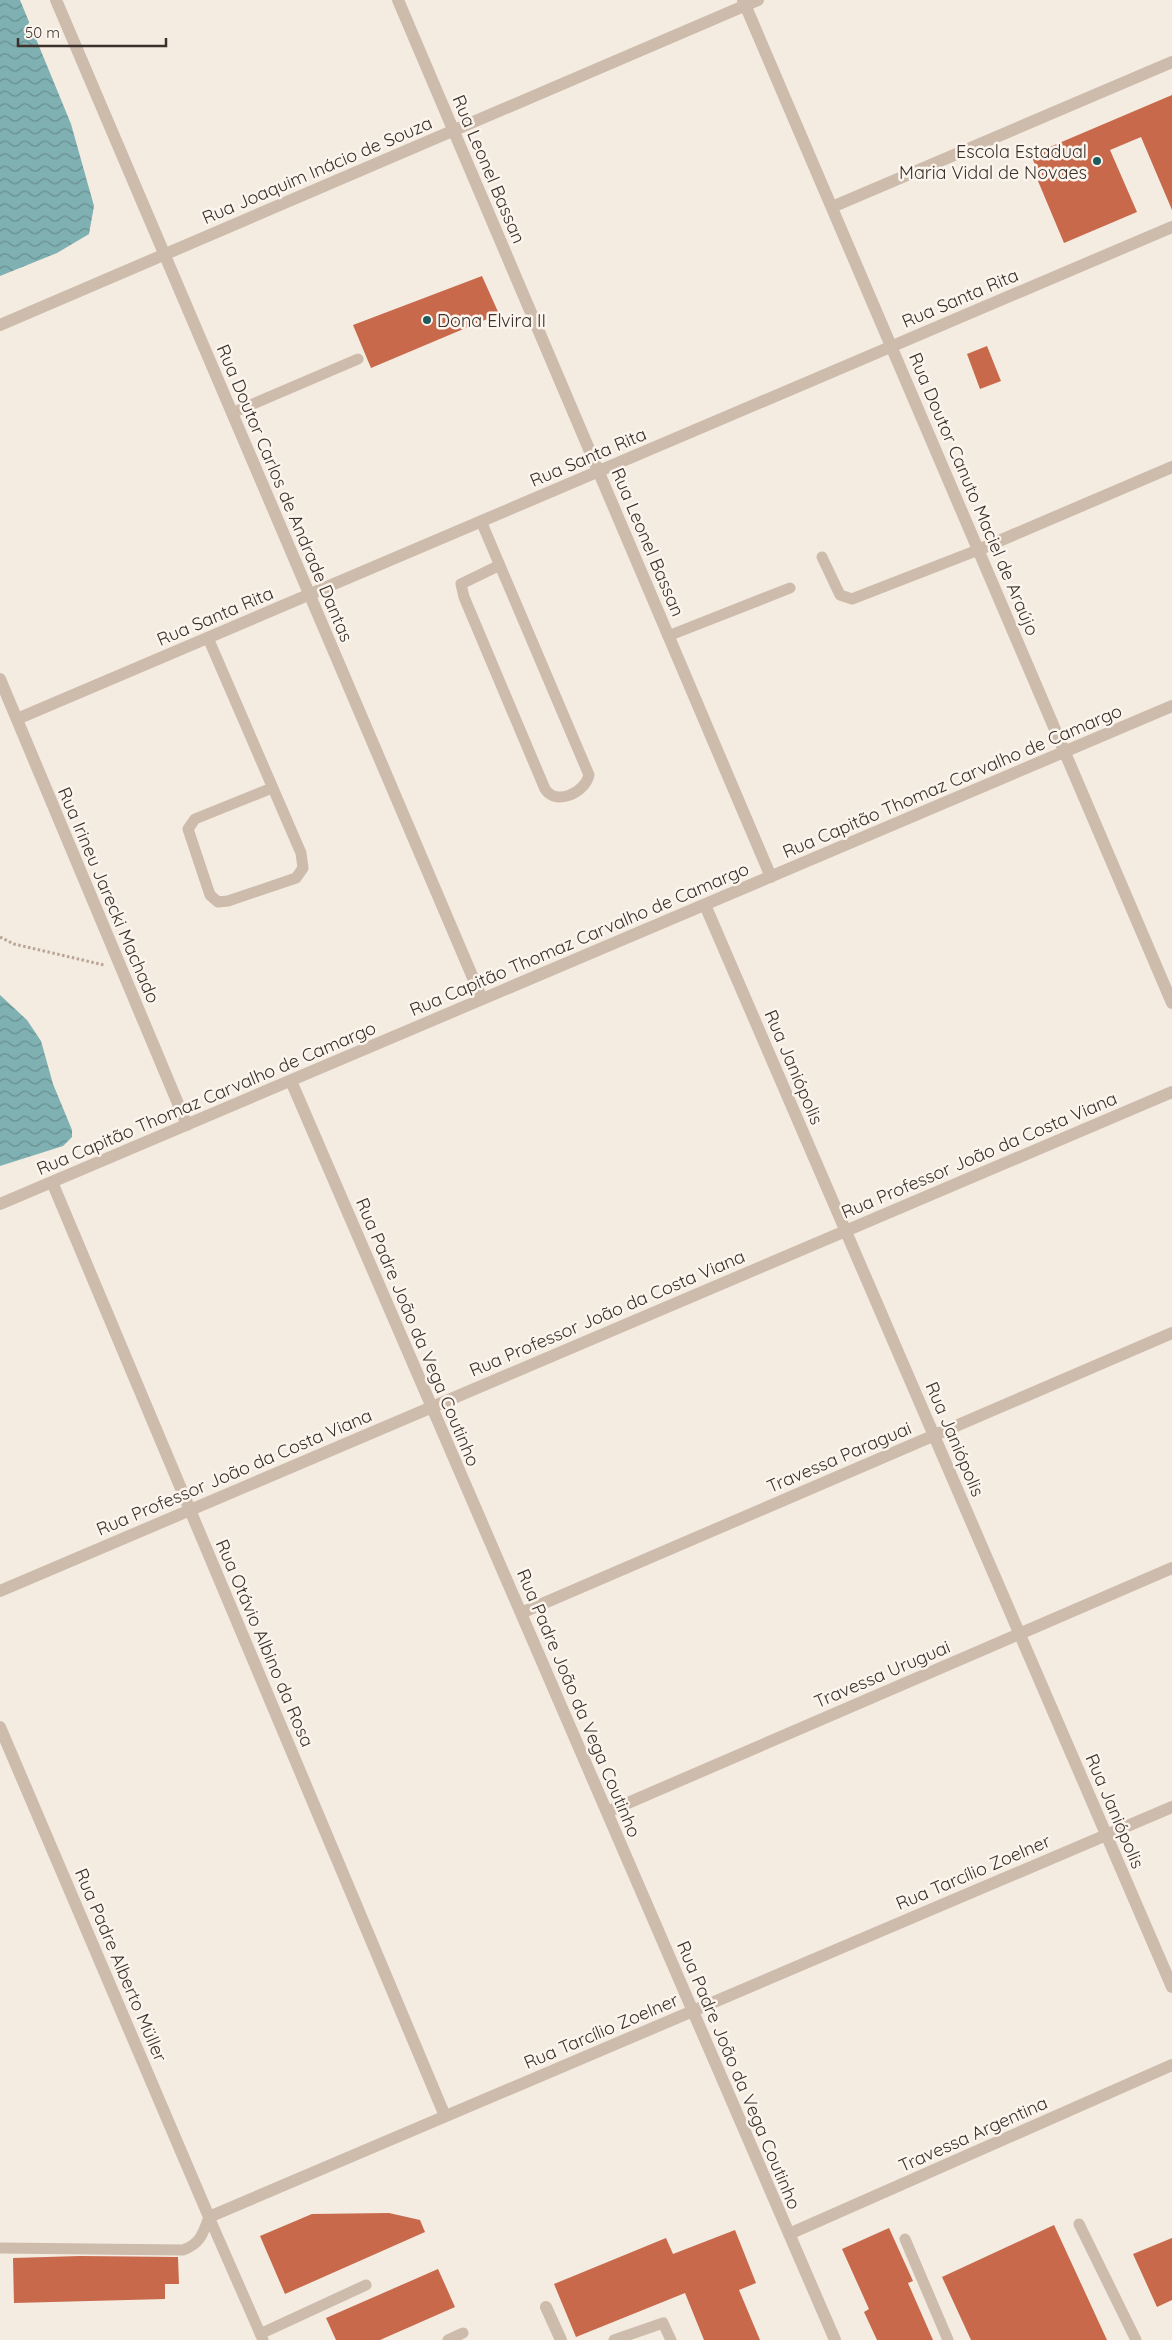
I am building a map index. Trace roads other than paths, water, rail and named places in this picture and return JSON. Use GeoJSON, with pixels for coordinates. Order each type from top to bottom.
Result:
{"type":"FeatureCollection","features":[{"type":"Feature","properties":{"kind":"street","name":"Rua Doutor Carlos de Andrade Dantas"},"geometry":{"type":"LineString","coordinates":[[56,0],[482,999]]}},
{"type":"Feature","properties":{"kind":"street","name":"Rua Leonel Bassan"},"geometry":{"type":"LineString","coordinates":[[398,0],[771,877]]}},
{"type":"Feature","properties":{"kind":"street","name":"Rua Joaquim Inácio de Souza"},"geometry":{"type":"LineString","coordinates":[[0,325],[454,131],[744,3],[758,0]]}},
{"type":"Feature","properties":{"kind":"street","name":"Rua Doutor Canuto Maciel de Araújo"},"geometry":{"type":"LineString","coordinates":[[744,3],[1172,1003]]}},
{"type":"Feature","properties":{"kind":"street"},"geometry":{"type":"LineString","coordinates":[[832,207],[1172,62]]}},
{"type":"Feature","properties":{"kind":"street","name":"Rua Santa Rita"},"geometry":{"type":"LineString","coordinates":[[17,719],[1172,227]]}},
{"type":"Feature","properties":{"kind":"street"},"geometry":{"type":"LineString","coordinates":[[978,550],[1172,467]]}},
{"type":"Feature","properties":{"kind":"street","name":"Rua Irineu Jarecki Machado"},"geometry":{"type":"LineString","coordinates":[[0,679],[187,1125]]}},
{"type":"Feature","properties":{"kind":"street","name":"Rua Capitão Thomaz Carvalho de Camargo"},"geometry":{"type":"LineString","coordinates":[[0,1204],[1172,706]]}},
{"type":"Feature","properties":{"kind":"street","name":"Rua Janiópolis"},"geometry":{"type":"LineString","coordinates":[[705,905],[1172,1987]]}},
{"type":"Feature","properties":{"kind":"street","name":"Rua Padre João da Vega Coutinho"},"geometry":{"type":"LineString","coordinates":[[291,1081],[835,2340]]}},
{"type":"Feature","properties":{"kind":"street","name":"Rua Professor João da Costa Viana"},"geometry":{"type":"LineString","coordinates":[[0,1591],[1172,1092]]}},
{"type":"Feature","properties":{"kind":"street","name":"Rua Otávio Albino da Rosa"},"geometry":{"type":"LineString","coordinates":[[52,1182],[445,2116]]}},
{"type":"Feature","properties":{"kind":"street","name":"Travessa Paraguai"},"geometry":{"type":"LineString","coordinates":[[521,1614],[1172,1333]]}},
{"type":"Feature","properties":{"kind":"street","name":"Travessa Uruguai"},"geometry":{"type":"LineString","coordinates":[[607,1812],[1172,1568]]}},
{"type":"Feature","properties":{"kind":"street","name":"Rua Padre Alberto Müller"},"geometry":{"type":"LineString","coordinates":[[0,1727],[209,2217]]}},
{"type":"Feature","properties":{"kind":"street","name":"Rua Tarcílio Zoelner"},"geometry":{"type":"LineString","coordinates":[[209,2217],[1172,1807]]}},
{"type":"Feature","properties":{"kind":"street","name":"Travessa Argentina"},"geometry":{"type":"LineString","coordinates":[[789,2234],[1172,2065]]}},
{"type":"Feature","properties":{"kind":"street"},"geometry":{"type":"LineString","coordinates":[[546,2306],[561,2340]]}},
{"type":"Feature","properties":{"kind":"lane"},"geometry":{"type":"LineString","coordinates":[[232,413],[358,359]]}},
{"type":"Feature","properties":{"kind":"lane"},"geometry":{"type":"LineString","coordinates":[[481,521],[498,566],[589,775],[587,784],[580,791],[555,798],[549,796],[460,588],[465,581],[498,566]]}},
{"type":"Feature","properties":{"kind":"lane"},"geometry":{"type":"LineString","coordinates":[[822,556],[840,595],[852,599],[978,550]]}},
{"type":"Feature","properties":{"kind":"lane"},"geometry":{"type":"LineString","coordinates":[[668,636],[790,588]]}},
{"type":"Feature","properties":{"kind":"lane"},"geometry":{"type":"LineString","coordinates":[[208,638],[301,853],[303,868],[296,878],[228,902],[218,902],[210,895],[188,829],[195,819],[272,788]]}},
{"type":"Feature","properties":{"kind":"lane"},"geometry":{"type":"LineString","coordinates":[[0,2248],[183,2250],[193,2246],[201,2239],[209,2217]]}},
{"type":"Feature","properties":{"kind":"lane"},"geometry":{"type":"LineString","coordinates":[[209,2217],[262,2337],[366,2285]]}},
{"type":"Feature","properties":{"kind":"lane"},"geometry":{"type":"LineString","coordinates":[[1079,2224],[1136,2340]]}},
{"type":"Feature","properties":{"kind":"lane"},"geometry":{"type":"LineString","coordinates":[[905,2238],[948,2340]]}},
{"type":"Feature","properties":{"kind":"lane"},"geometry":{"type":"LineString","coordinates":[[614,2340],[663,2323],[671,2340]]}},
{"type":"Feature","properties":{"kind":"lane"},"geometry":{"type":"LineString","coordinates":[[448,2340],[463,2333]]}},
{"type":"Feature","properties":{"kind":"water"},"geometry":{"type":"Polygon","coordinates":[[[0,0],[20,0],[71,124],[94,206],[89,234],[57,253],[0,276],[0,0]]]}},
{"type":"Feature","properties":{"kind":"water"},"geometry":{"type":"Polygon","coordinates":[[[0,995],[27,1020],[41,1041],[53,1084],[72,1130],[72,1137],[63,1146],[0,1166],[0,995]]]}},
{"type":"Feature","properties":{"kind":"place","name":"Escola Estadual Maria Vidal de Novaes"},"geometry":{"type":"Point","coordinates":[1097,161]}},
{"type":"Feature","properties":{"kind":"place","name":"Dona Elvira II"},"geometry":{"type":"Point","coordinates":[427,320]}}]}
